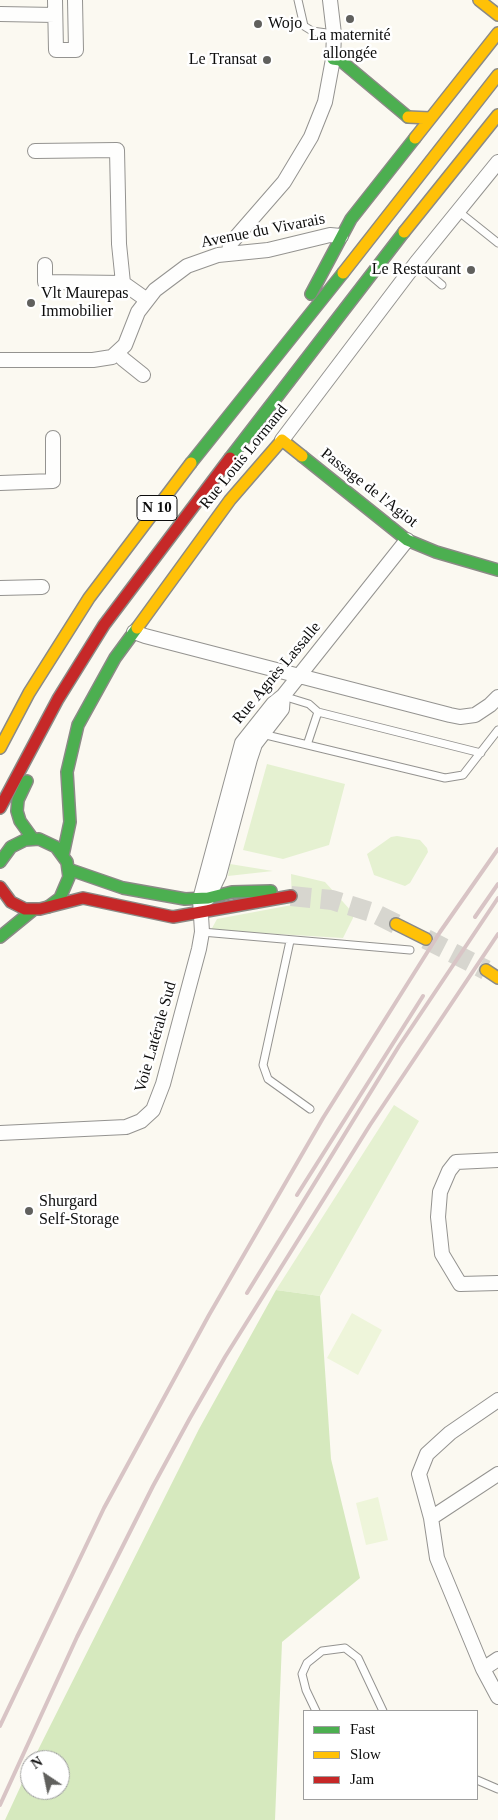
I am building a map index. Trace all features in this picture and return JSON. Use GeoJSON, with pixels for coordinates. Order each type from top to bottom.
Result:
{"type":"FeatureCollection","features":[{"type":"Feature","properties":{"kind":"main road"},"geometry":{"type":"LineString","coordinates":[[479,0],[498,15]]}},
{"type":"Feature","properties":{"kind":"main road"},"geometry":{"type":"LineString","coordinates":[[285,346],[285,330],[319,282],[341,236],[417,134],[498,33]]}},
{"type":"Feature","properties":{"kind":"main road"},"geometry":{"type":"LineString","coordinates":[[334,59],[340,60],[408,117],[417,134]]}},
{"type":"Feature","properties":{"kind":"main road","name":"N 10"},"geometry":{"type":"LineString","coordinates":[[0,748],[40,677],[89,598],[220,425],[285,346],[498,74]]}},
{"type":"Feature","properties":{"kind":"main road","name":"N 10"},"geometry":{"type":"LineString","coordinates":[[0,808],[58,699],[104,625],[353,296],[498,115]]}},
{"type":"Feature","properties":{"kind":"main road"},"geometry":{"type":"LineString","coordinates":[[408,117],[430,118]]}},
{"type":"Feature","properties":{"kind":"main road","name":"Passage de l'Agiot"},"geometry":{"type":"LineString","coordinates":[[282,440],[407,540],[436,552],[498,570]]}},
{"type":"Feature","properties":{"kind":"main road","name":"Rue Louis Lormand"},"geometry":{"type":"LineString","coordinates":[[63,855],[70,822],[67,772],[78,725],[105,674],[134,632],[230,500],[282,440]]}},
{"type":"Feature","properties":{"kind":"main road"},"geometry":{"type":"LineString","coordinates":[[0,727],[22,688],[40,677]]}},
{"type":"Feature","properties":{"kind":"main road"},"geometry":{"type":"LineString","coordinates":[[48,907],[64,892],[68,869],[63,855],[48,842],[36,839],[20,821],[17,811],[18,800],[59,716],[58,699]]}},
{"type":"Feature","properties":{"kind":"main road","name":"Rue Louis Lormand"},"geometry":{"type":"LineString","coordinates":[[0,862],[11,846],[25,840],[36,839],[54,827],[64,812],[68,799]]}},
{"type":"Feature","properties":{"kind":"main road"},"geometry":{"type":"LineString","coordinates":[[68,869],[123,888],[203,904]]}},
{"type":"Feature","properties":{"kind":"main road"},"geometry":{"type":"LineString","coordinates":[[0,887],[11,902],[25,909],[33,910],[83,898],[126,899],[180,908],[203,904],[288,897],[270,890],[232,892],[203,904],[180,917],[83,898]]}},
{"type":"Feature","properties":{"kind":"main road"},"geometry":{"type":"LineString","coordinates":[[0,937],[33,910]]}},
{"type":"Feature","properties":{"kind":"main road"},"geometry":{"type":"LineString","coordinates":[[396,924],[426,939]]}},
{"type":"Feature","properties":{"kind":"street"},"geometry":{"type":"LineString","coordinates":[[55,0],[56,50],[76,50],[76,0]]}},
{"type":"Feature","properties":{"kind":"street"},"geometry":{"type":"LineString","coordinates":[[229,253],[230,244],[284,182],[311,137],[325,102],[334,59],[334,34],[330,0]]}},
{"type":"Feature","properties":{"kind":"street"},"geometry":{"type":"LineString","coordinates":[[0,14],[55,15]]}},
{"type":"Feature","properties":{"kind":"street"},"geometry":{"type":"LineString","coordinates":[[35,151],[117,150],[119,244],[123,283]]}},
{"type":"Feature","properties":{"kind":"street","name":"Rue Louis Lormand"},"geometry":{"type":"LineString","coordinates":[[282,440],[416,263],[498,162]]}},
{"type":"Feature","properties":{"kind":"street","name":"Avenue du Vivarais"},"geometry":{"type":"LineString","coordinates":[[118,353],[125,345],[138,312],[147,300],[168,278],[187,266],[207,258],[229,253],[268,250],[330,236],[341,236]]}},
{"type":"Feature","properties":{"kind":"street"},"geometry":{"type":"LineString","coordinates":[[45,265],[45,282],[123,283],[147,300]]}},
{"type":"Feature","properties":{"kind":"street"},"geometry":{"type":"LineString","coordinates":[[0,360],[93,360],[105,359],[118,353],[123,360],[143,376]]}},
{"type":"Feature","properties":{"kind":"street"},"geometry":{"type":"LineString","coordinates":[[0,483],[53,481],[53,438]]}},
{"type":"Feature","properties":{"kind":"street","name":"Rue Agnès Lassalle"},"geometry":{"type":"LineString","coordinates":[[203,904],[242,742],[273,704],[283,696],[299,677],[407,540]]}},
{"type":"Feature","properties":{"kind":"street"},"geometry":{"type":"LineString","coordinates":[[0,588],[42,587]]}},
{"type":"Feature","properties":{"kind":"street"},"geometry":{"type":"LineString","coordinates":[[134,632],[299,677],[460,717],[480,712],[498,697]]}},
{"type":"Feature","properties":{"kind":"street","name":"Rue Agnès Lassalle"},"geometry":{"type":"LineString","coordinates":[[203,904],[221,866],[250,759],[262,734],[282,709],[283,696]]}},
{"type":"Feature","properties":{"kind":"street","name":"Voie Latérale Sud"},"geometry":{"type":"LineString","coordinates":[[0,1133],[126,1127],[142,1121],[153,1110],[202,932],[203,904]]}},
{"type":"Feature","properties":{"kind":"street"},"geometry":{"type":"LineString","coordinates":[[498,1160],[456,1162],[449,1171],[440,1192],[438,1217],[442,1254],[460,1284],[498,1283]]}},
{"type":"Feature","properties":{"kind":"street"},"geometry":{"type":"LineString","coordinates":[[498,1400],[450,1432],[427,1454],[419,1474],[431,1518],[437,1558],[483,1669],[498,1697]]}},
{"type":"Feature","properties":{"kind":"street"},"geometry":{"type":"LineString","coordinates":[[431,1518],[498,1474]]}},
{"type":"Feature","properties":{"kind":"street"},"geometry":{"type":"LineString","coordinates":[[483,1669],[498,1659]]}},
{"type":"Feature","properties":{"kind":"lane"},"geometry":{"type":"LineString","coordinates":[[298,0],[304,26],[312,31],[334,34]]}},
{"type":"Feature","properties":{"kind":"lane"},"geometry":{"type":"LineString","coordinates":[[458,211],[498,243]]}},
{"type":"Feature","properties":{"kind":"lane"},"geometry":{"type":"LineString","coordinates":[[416,263],[442,285]]}},
{"type":"Feature","properties":{"kind":"lane"},"geometry":{"type":"LineString","coordinates":[[283,696],[309,704],[318,712],[481,753]]}},
{"type":"Feature","properties":{"kind":"lane"},"geometry":{"type":"LineString","coordinates":[[307,745],[318,712]]}},
{"type":"Feature","properties":{"kind":"lane"},"geometry":{"type":"LineString","coordinates":[[262,734],[445,778],[463,775],[498,730]]}},
{"type":"Feature","properties":{"kind":"lane"},"geometry":{"type":"LineString","coordinates":[[202,932],[410,950]]}},
{"type":"Feature","properties":{"kind":"lane"},"geometry":{"type":"LineString","coordinates":[[290,941],[263,1065],[268,1079],[310,1110]]}},
{"type":"Feature","properties":{"kind":"lane"},"geometry":{"type":"LineString","coordinates":[[316,1710],[306,1690],[302,1674],[307,1663],[322,1651],[345,1648],[358,1658],[383,1710]]}},
{"type":"Feature","properties":{"kind":"lane"},"geometry":{"type":"LineString","coordinates":[[478,1780],[498,1789]]}},
{"type":"Feature","properties":{"kind":"green space"},"geometry":{"type":"Polygon","coordinates":[[[267,764],[345,784],[329,845],[283,859],[243,850],[267,764]]]}},
{"type":"Feature","properties":{"kind":"green space"},"geometry":{"type":"Polygon","coordinates":[[[397,836],[420,840],[428,852],[410,883],[405,886],[374,875],[367,854],[391,837],[397,836]]]}},
{"type":"Feature","properties":{"kind":"green space"},"geometry":{"type":"Polygon","coordinates":[[[230,864],[273,871],[228,876],[230,864]]]}},
{"type":"Feature","properties":{"kind":"green space"},"geometry":{"type":"Polygon","coordinates":[[[291,874],[325,882],[353,913],[353,918],[343,938],[211,930],[217,919],[292,905],[291,874]]]}},
{"type":"Feature","properties":{"kind":"green space"},"geometry":{"type":"Polygon","coordinates":[[[394,1105],[419,1121],[320,1296],[276,1290],[394,1105]]]}},
{"type":"Feature","properties":{"kind":"green space"},"geometry":{"type":"Polygon","coordinates":[[[276,1290],[320,1296],[331,1459],[360,1578],[282,1642],[275,1820],[5,1820],[20,1788],[20,1800],[70,1800],[70,1750],[38,1750],[199,1429],[276,1290]]]}},
{"type":"Feature","properties":{"kind":"green space"},"geometry":{"type":"Polygon","coordinates":[[[352,1313],[382,1330],[358,1375],[327,1358],[352,1313]]]}},
{"type":"Feature","properties":{"kind":"green space"},"geometry":{"type":"Polygon","coordinates":[[[378,1497],[388,1540],[366,1545],[356,1503],[378,1497]]]}},
{"type":"Feature","properties":{"kind":"tunnel"},"geometry":{"type":"LineString","coordinates":[[291,896],[332,900],[374,913],[396,924]]}},
{"type":"Feature","properties":{"kind":"tunnel"},"geometry":{"type":"LineString","coordinates":[[426,939],[486,970]]}},
{"type":"Feature","properties":{"kind":"railway"},"geometry":{"type":"LineString","coordinates":[[0,1726],[104,1508],[209,1315],[323,1118],[440,932],[498,849]]}},
{"type":"Feature","properties":{"kind":"railway"},"geometry":{"type":"LineString","coordinates":[[475,917],[498,884]]}},
{"type":"Feature","properties":{"kind":"railway"},"geometry":{"type":"LineString","coordinates":[[247,1293],[399,1046],[498,898]]}},
{"type":"Feature","properties":{"kind":"railway"},"geometry":{"type":"LineString","coordinates":[[0,1805],[77,1637],[153,1486],[190,1418],[225,1357],[370,1125],[498,934]]}},
{"type":"Feature","properties":{"kind":"railway"},"geometry":{"type":"LineString","coordinates":[[297,1195],[423,996]]}},
{"type":"Feature","properties":{"kind":"traffic: fast"},"geometry":{"type":"LineString","coordinates":[[333,59],[340,60],[408,117]]}},
{"type":"Feature","properties":{"kind":"traffic: fast"},"geometry":{"type":"LineString","coordinates":[[311,294],[351,219],[415,138]]}},
{"type":"Feature","properties":{"kind":"traffic: fast"},"geometry":{"type":"LineString","coordinates":[[230,458],[404,232]]}},
{"type":"Feature","properties":{"kind":"traffic: fast"},"geometry":{"type":"LineString","coordinates":[[191,463],[343,273]]}},
{"type":"Feature","properties":{"kind":"traffic: fast"},"geometry":{"type":"LineString","coordinates":[[302,456],[407,540],[436,552],[498,570]]}},
{"type":"Feature","properties":{"kind":"traffic: fast"},"geometry":{"type":"LineString","coordinates":[[63,855],[70,822],[67,772],[78,725],[115,658],[137,628]]}},
{"type":"Feature","properties":{"kind":"traffic: fast"},"geometry":{"type":"LineString","coordinates":[[27,781],[18,800],[17,811],[20,821],[33,839]]}},
{"type":"Feature","properties":{"kind":"traffic: fast"},"geometry":{"type":"LineString","coordinates":[[0,862],[11,847],[25,840],[39,839],[56,847],[67,862],[69,877],[60,898],[48,907]]}},
{"type":"Feature","properties":{"kind":"traffic: fast"},"geometry":{"type":"LineString","coordinates":[[68,869],[123,888],[185,899],[208,898],[232,892],[271,891]]}},
{"type":"Feature","properties":{"kind":"traffic: fast"},"geometry":{"type":"LineString","coordinates":[[0,937],[33,910]]}},
{"type":"Feature","properties":{"kind":"traffic: slow"},"geometry":{"type":"LineString","coordinates":[[479,0],[498,15]]}},
{"type":"Feature","properties":{"kind":"traffic: slow"},"geometry":{"type":"LineString","coordinates":[[415,138],[498,33]]}},
{"type":"Feature","properties":{"kind":"traffic: slow"},"geometry":{"type":"LineString","coordinates":[[343,273],[498,75]]}},
{"type":"Feature","properties":{"kind":"traffic: slow"},"geometry":{"type":"LineString","coordinates":[[404,232],[498,115]]}},
{"type":"Feature","properties":{"kind":"traffic: slow"},"geometry":{"type":"LineString","coordinates":[[408,117],[430,118]]}},
{"type":"Feature","properties":{"kind":"traffic: slow"},"geometry":{"type":"LineString","coordinates":[[137,628],[230,500],[282,440],[302,456]]}},
{"type":"Feature","properties":{"kind":"traffic: slow"},"geometry":{"type":"LineString","coordinates":[[0,748],[29,693],[89,598],[191,463]]}},
{"type":"Feature","properties":{"kind":"traffic: slow"},"geometry":{"type":"LineString","coordinates":[[396,924],[426,939]]}},
{"type":"Feature","properties":{"kind":"traffic: slow"},"geometry":{"type":"LineString","coordinates":[[486,970],[498,978]]}},
{"type":"Feature","properties":{"kind":"traffic: jam"},"geometry":{"type":"LineString","coordinates":[[0,808],[58,699],[104,625],[230,458]]}},
{"type":"Feature","properties":{"kind":"traffic: jam"},"geometry":{"type":"LineString","coordinates":[[0,887],[11,902],[25,909],[40,909],[83,898],[173,917],[291,896]]}},
{"type":"Feature","properties":{"kind":"place","name":"La maternité allongée"},"geometry":{"type":"Point","coordinates":[350,19]}},
{"type":"Feature","properties":{"kind":"place","name":"Wojo"},"geometry":{"type":"Point","coordinates":[258,24]}},
{"type":"Feature","properties":{"kind":"place","name":"Le Transat"},"geometry":{"type":"Point","coordinates":[267,60]}},
{"type":"Feature","properties":{"kind":"place","name":"Le Restaurant"},"geometry":{"type":"Point","coordinates":[471,270]}},
{"type":"Feature","properties":{"kind":"place","name":"Vlt Maurepas Immobilier"},"geometry":{"type":"Point","coordinates":[31,303]}},
{"type":"Feature","properties":{"kind":"place","name":"Shurgard Self-Storage"},"geometry":{"type":"Point","coordinates":[29,1211]}}]}
